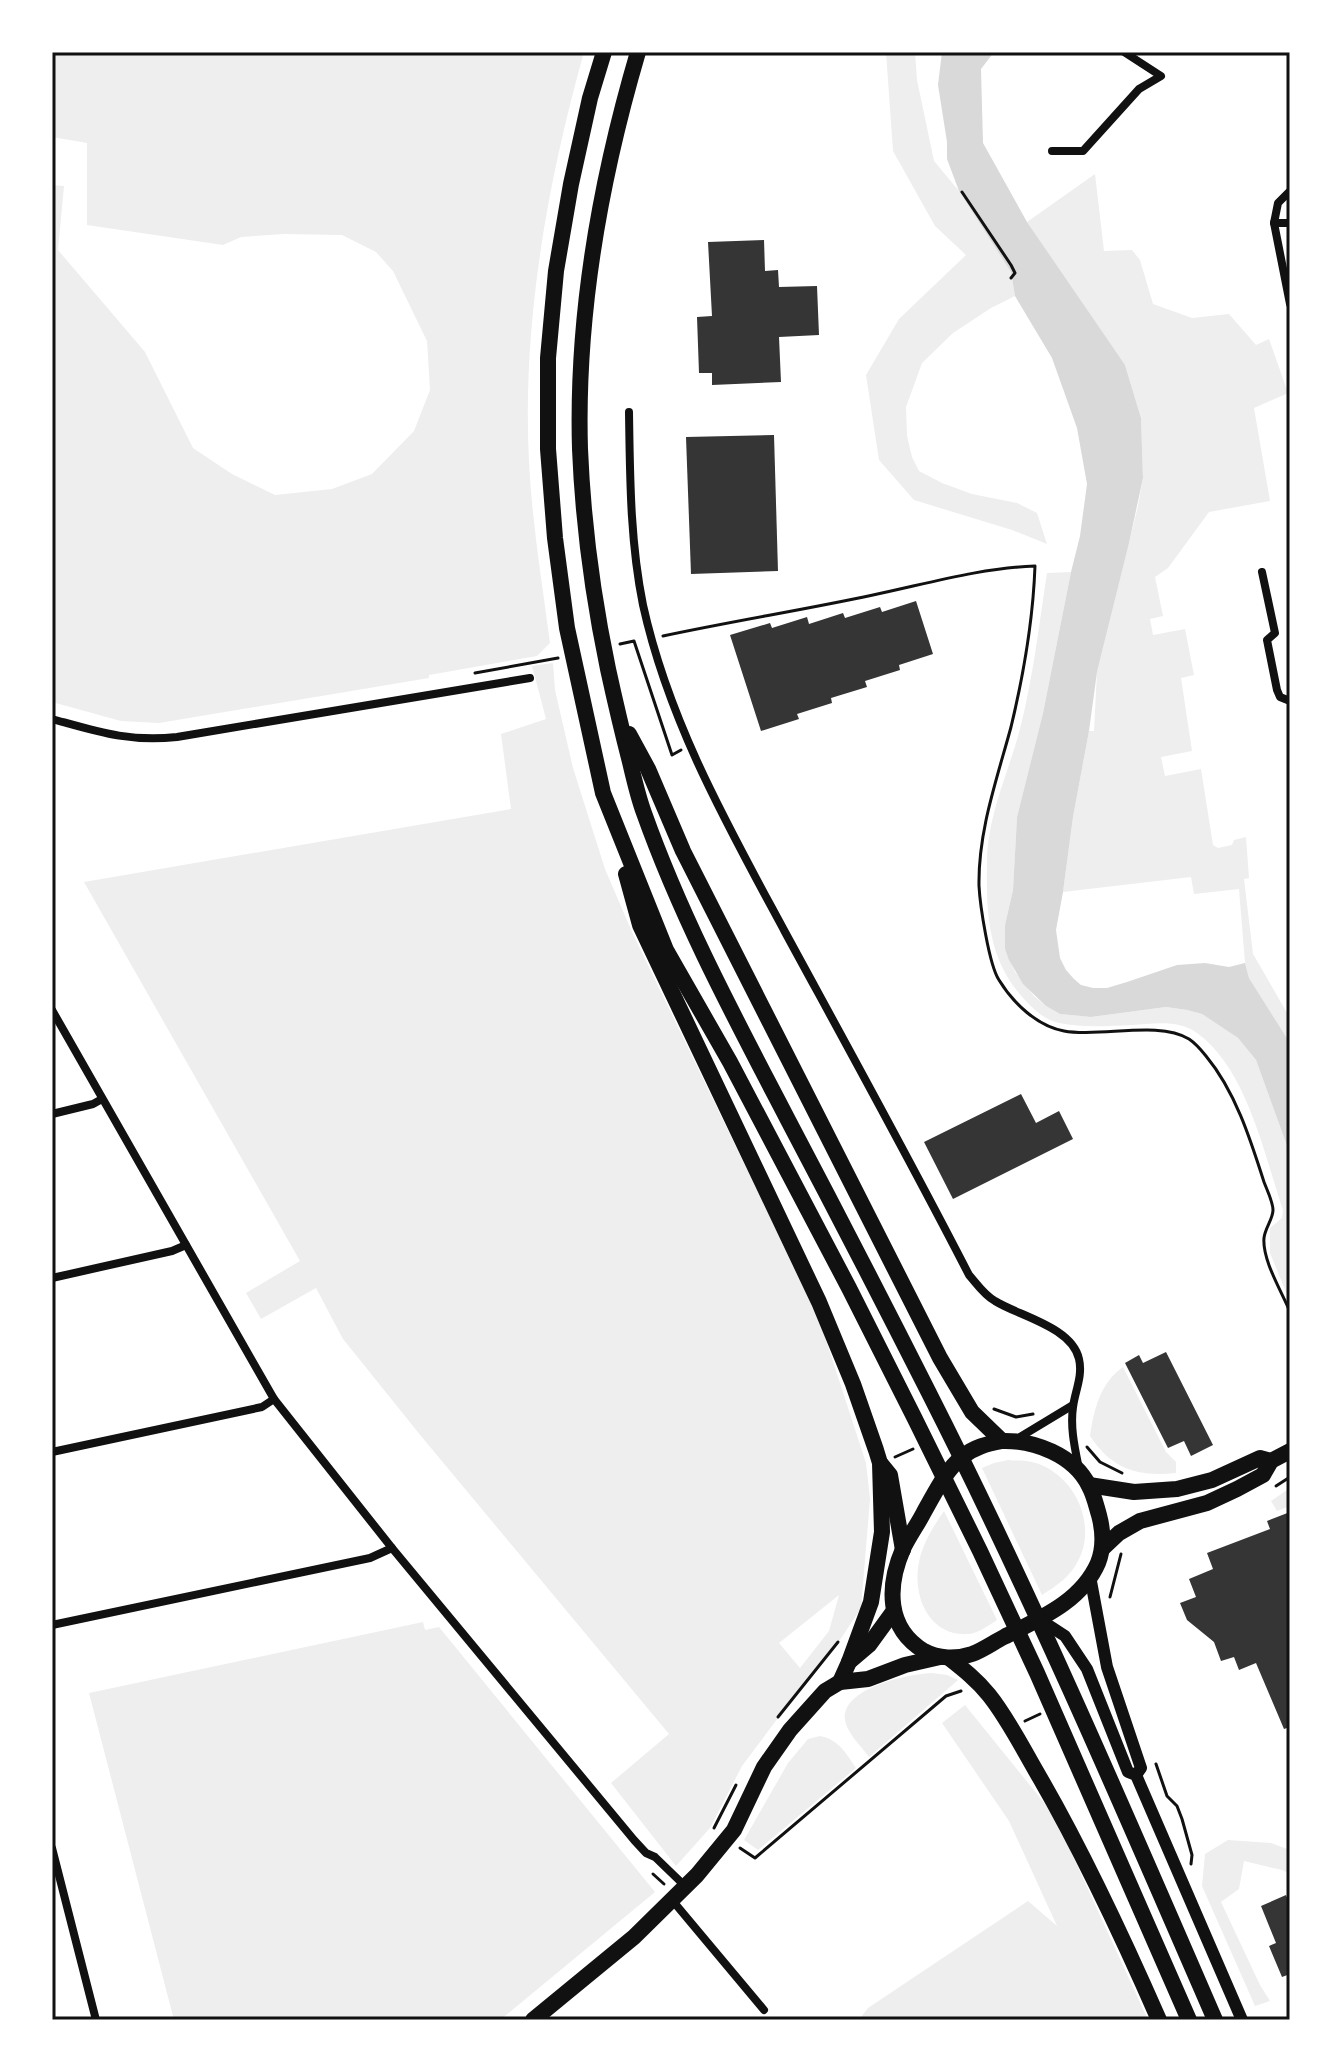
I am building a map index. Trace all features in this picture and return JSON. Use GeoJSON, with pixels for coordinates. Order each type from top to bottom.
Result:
{"type":"FeatureCollection","features":[{"type":"Feature","properties":{"kind":"main road"},"geometry":{"type":"LineString","coordinates":[[604,52],[590,98],[571,184],[556,271],[548,358],[548,434],[555,538],[567,628],[603,793],[640,925],[819,1302],[853,1384],[880,1463],[882,1532],[879,1559],[871,1602],[840,1682]]}},
{"type":"Feature","properties":{"kind":"main road"},"geometry":{"type":"LineString","coordinates":[[638,52],[602,192],[588,275],[581,359],[580,447],[586,536],[599,623],[617,712],[642,810],[678,899],[752,1052],[870,1276],[991,1521],[1115,1790],[1215,2020]]}},
{"type":"Feature","properties":{"kind":"main road"},"geometry":{"type":"LineString","coordinates":[[617,712],[648,769],[683,851],[940,1358],[972,1412],[1008,1441]]}},
{"type":"Feature","properties":{"kind":"main road"},"geometry":{"type":"LineString","coordinates":[[603,793],[666,950],[730,1062],[889,1366],[980,1551],[1189,2020]]}},
{"type":"Feature","properties":{"kind":"main road"},"geometry":{"type":"LineString","coordinates":[[1159,2020],[1106,1903],[1058,1810],[989,1695],[972,1676],[945,1657],[927,1653],[899,1627],[893,1612],[895,1575],[903,1550],[941,1481],[960,1458],[974,1448],[1008,1441],[1039,1446],[1055,1454],[1085,1478],[1134,1492],[1177,1489],[1212,1480],[1260,1458],[1271,1461]]}},
{"type":"Feature","properties":{"kind":"main road"},"geometry":{"type":"LineString","coordinates":[[1102,1549],[1119,1533],[1140,1521],[1207,1503],[1237,1489],[1263,1475],[1271,1461],[1290,1451]]}},
{"type":"Feature","properties":{"kind":"main road"},"geometry":{"type":"LineString","coordinates":[[880,1463],[890,1475],[903,1550]]}},
{"type":"Feature","properties":{"kind":"main road"},"geometry":{"type":"LineString","coordinates":[[533,2020],[634,1937],[686,1887],[734,1830],[764,1767],[790,1730],[825,1691],[840,1682],[868,1679],[905,1665],[973,1654],[1056,1610],[1072,1597],[1090,1576],[1102,1549],[1101,1524],[1085,1478]]}},
{"type":"Feature","properties":{"kind":"main road"},"geometry":{"type":"LineString","coordinates":[[849,1662],[869,1645],[893,1612]]}},
{"type":"Feature","properties":{"kind":"street"},"geometry":{"type":"LineString","coordinates":[[1052,151],[1083,151],[1139,89],[1161,76],[1124,52]]}},
{"type":"Feature","properties":{"kind":"street"},"geometry":{"type":"LineString","coordinates":[[1290,191],[1278,203],[1274,223],[1290,304]]}},
{"type":"Feature","properties":{"kind":"street"},"geometry":{"type":"LineString","coordinates":[[1274,223],[1290,223]]}},
{"type":"Feature","properties":{"kind":"street"},"geometry":{"type":"LineString","coordinates":[[629,412],[631,502],[638,577],[652,638],[689,746],[704,780],[969,1275],[992,1300],[1061,1334],[1079,1356],[1080,1380],[1073,1405],[1073,1433],[1085,1478]]}},
{"type":"Feature","properties":{"kind":"street"},"geometry":{"type":"LineString","coordinates":[[1262,572],[1275,633],[1267,640],[1277,690],[1280,697],[1290,701]]}},
{"type":"Feature","properties":{"kind":"street"},"geometry":{"type":"LineString","coordinates":[[52,719],[116,737],[154,740],[530,678]]}},
{"type":"Feature","properties":{"kind":"street"},"geometry":{"type":"LineString","coordinates":[[52,1010],[274,1399],[392,1548],[646,1853],[655,1857],[686,1887]]}},
{"type":"Feature","properties":{"kind":"street"},"geometry":{"type":"LineString","coordinates":[[52,1114],[102,1099]]}},
{"type":"Feature","properties":{"kind":"street"},"geometry":{"type":"LineString","coordinates":[[52,1278],[176,1250],[186,1245]]}},
{"type":"Feature","properties":{"kind":"street"},"geometry":{"type":"LineString","coordinates":[[52,1452],[262,1407],[274,1399]]}},
{"type":"Feature","properties":{"kind":"street"},"geometry":{"type":"LineString","coordinates":[[1008,1441],[1073,1405]]}},
{"type":"Feature","properties":{"kind":"street"},"geometry":{"type":"LineString","coordinates":[[52,1625],[370,1558],[392,1548]]}},
{"type":"Feature","properties":{"kind":"street"},"geometry":{"type":"LineString","coordinates":[[1090,1576],[1107,1667],[1141,1768],[1136,1775]]}},
{"type":"Feature","properties":{"kind":"street"},"geometry":{"type":"LineString","coordinates":[[1039,1619],[1065,1636],[1087,1669],[1128,1772],[1136,1775],[1242,2020]]}},
{"type":"Feature","properties":{"kind":"street"},"geometry":{"type":"LineString","coordinates":[[52,1848],[96,2020]]}},
{"type":"Feature","properties":{"kind":"street"},"geometry":{"type":"LineString","coordinates":[[672,1900],[764,2010]]}},
{"type":"Feature","properties":{"kind":"path"},"geometry":{"type":"LineString","coordinates":[[962,192],[1011,265],[1015,273],[1011,278]]}},
{"type":"Feature","properties":{"kind":"path"},"geometry":{"type":"LineString","coordinates":[[652,638],[936,582],[1035,566],[1027,654],[1012,724],[982,833],[979,887],[988,945],[997,978],[1027,1014],[1062,1031],[1171,1032],[1190,1039],[1206,1055],[1227,1085],[1256,1157],[1273,1210],[1263,1246],[1290,1312]]}},
{"type":"Feature","properties":{"kind":"path"},"geometry":{"type":"LineString","coordinates":[[635,645],[671,752]]}},
{"type":"Feature","properties":{"kind":"path"},"geometry":{"type":"LineString","coordinates":[[466,675],[551,660]]}},
{"type":"Feature","properties":{"kind":"path"},"geometry":{"type":"LineString","coordinates":[[988,1405],[1016,1417],[1037,1413]]}},
{"type":"Feature","properties":{"kind":"path"},"geometry":{"type":"LineString","coordinates":[[1086,1444],[1100,1462],[1131,1476]]}},
{"type":"Feature","properties":{"kind":"path"},"geometry":{"type":"LineString","coordinates":[[1109,1601],[1114,1576]]}},
{"type":"Feature","properties":{"kind":"path"},"geometry":{"type":"LineString","coordinates":[[778,1716],[842,1637]]}},
{"type":"Feature","properties":{"kind":"path"},"geometry":{"type":"LineString","coordinates":[[737,1846],[755,1858],[946,1696],[960,1690]]}},
{"type":"Feature","properties":{"kind":"path"},"geometry":{"type":"LineString","coordinates":[[1029,1719],[1040,1714]]}},
{"type":"Feature","properties":{"kind":"path"},"geometry":{"type":"LineString","coordinates":[[1155,1760],[1167,1796],[1177,1806],[1192,1855]]}},
{"type":"Feature","properties":{"kind":"path"},"geometry":{"type":"LineString","coordinates":[[713,1829],[739,1779]]}},
{"type":"Feature","properties":{"kind":"shaded area"},"geometry":{"type":"Polygon","coordinates":[[[52,52],[584,52],[548,203],[529,358],[530,485],[550,643],[537,656],[429,675],[429,678],[159,723],[121,721],[52,702],[52,185],[64,186],[58,250],[145,352],[193,448],[232,474],[275,495],[332,489],[372,474],[414,431],[430,390],[427,341],[393,271],[376,252],[342,235],[241,237],[223,245],[87,225],[87,143],[52,137],[52,52]]]}},
{"type":"Feature","properties":{"kind":"shaded area"},"geometry":{"type":"Polygon","coordinates":[[[886,52],[915,52],[917,80],[934,161],[959,191],[1011,272],[1015,296],[953,333],[922,363],[906,407],[907,436],[912,457],[919,471],[942,483],[972,494],[1017,503],[1037,513],[1047,544],[914,500],[879,460],[866,375],[899,319],[966,255],[935,226],[893,151],[886,52]]]}},
{"type":"Feature","properties":{"kind":"shaded area"},"geometry":{"type":"Polygon","coordinates":[[[942,52],[994,52],[981,69],[983,143],[1027,222],[1125,365],[1141,418],[1143,478],[1097,672],[1056,930],[1060,958],[1074,979],[1081,985],[1093,988],[1107,988],[1177,965],[1205,963],[1229,967],[1245,963],[1249,978],[1290,1043],[1290,1154],[1256,1060],[1238,1038],[1202,1014],[1166,1007],[1091,1017],[1060,1014],[1046,1006],[1023,984],[1005,949],[1005,925],[1013,890],[1017,817],[1043,713],[1080,536],[1087,484],[1077,428],[1052,358],[1015,296],[1011,272],[959,191],[947,159],[938,85],[942,52]]]}},
{"type":"Feature","properties":{"kind":"shaded area"},"geometry":{"type":"Polygon","coordinates":[[[1095,174],[1104,251],[1132,250],[1140,260],[1153,304],[1192,318],[1229,314],[1256,345],[1269,339],[1288,393],[1254,408],[1270,501],[1209,512],[1168,568],[1155,577],[1163,616],[1150,619],[1153,635],[1185,629],[1194,675],[1181,678],[1192,751],[1161,757],[1165,776],[1201,769],[1213,845],[1218,848],[1232,845],[1234,840],[1246,837],[1249,878],[1244,879],[1253,954],[1290,1018],[1290,1043],[1249,978],[1239,889],[1194,894],[1191,877],[1063,892],[1089,731],[1094,731],[1097,672],[1143,478],[1141,418],[1125,365],[1027,222],[1095,174]]]}},
{"type":"Feature","properties":{"kind":"shaded area"},"geometry":{"type":"Polygon","coordinates":[[[1071,572],[1043,713],[1017,817],[1013,890],[1005,925],[1005,949],[1015,972],[1034,996],[1060,1014],[1091,1017],[1166,1007],[1187,1010],[1202,1014],[1238,1038],[1256,1060],[1290,1154],[1290,1302],[1270,1253],[1270,1228],[1282,1218],[1283,1210],[1252,1114],[1229,1068],[1214,1049],[1197,1033],[1174,1024],[1086,1026],[1049,1020],[1032,1007],[1013,985],[996,953],[987,901],[990,829],[1025,710],[1047,573],[1071,572]]]}},
{"type":"Feature","properties":{"kind":"shaded area"},"geometry":{"type":"Polygon","coordinates":[[[553,663],[555,690],[573,768],[605,869],[632,932],[799,1277],[824,1334],[866,1463],[870,1499],[861,1608],[742,1766],[710,1828],[676,1866],[611,1783],[669,1734],[343,1339],[316,1288],[261,1319],[246,1293],[300,1261],[84,882],[511,809],[501,734],[546,719],[532,666],[553,663]],[[839,1595],[779,1643],[800,1668],[829,1631],[839,1595]]]}},
{"type":"Feature","properties":{"kind":"shaded area"},"geometry":{"type":"Polygon","coordinates":[[[1123,1367],[1166,1452],[1176,1462],[1176,1473],[1149,1474],[1127,1468],[1107,1456],[1090,1436],[1096,1407],[1104,1389],[1123,1367]]]}},
{"type":"Feature","properties":{"kind":"shaded area"},"geometry":{"type":"Polygon","coordinates":[[[1008,1460],[1032,1462],[1060,1476],[1078,1501],[1083,1516],[1083,1547],[1075,1567],[1042,1595],[982,1468],[1008,1460]]]}},
{"type":"Feature","properties":{"kind":"shaded area"},"geometry":{"type":"Polygon","coordinates":[[[1290,1488],[1290,1506],[1277,1511],[1271,1501],[1290,1488]]]}},
{"type":"Feature","properties":{"kind":"shaded area"},"geometry":{"type":"Polygon","coordinates":[[[944,1511],[997,1620],[969,1634],[943,1629],[934,1622],[926,1612],[918,1588],[921,1555],[944,1511]]]}},
{"type":"Feature","properties":{"kind":"shaded area"},"geometry":{"type":"Polygon","coordinates":[[[423,1622],[425,1630],[439,1627],[655,1892],[500,2020],[174,2020],[89,1693],[423,1622]]]}},
{"type":"Feature","properties":{"kind":"shaded area"},"geometry":{"type":"Polygon","coordinates":[[[932,1673],[958,1680],[869,1757],[846,1725],[847,1709],[854,1699],[864,1691],[893,1680],[932,1673]]]}},
{"type":"Feature","properties":{"kind":"shaded area"},"geometry":{"type":"Polygon","coordinates":[[[965,1705],[1054,1815],[1148,2020],[859,2020],[868,2008],[1028,1901],[1057,1926],[1009,1821],[942,1723],[965,1705]]]}},
{"type":"Feature","properties":{"kind":"shaded area"},"geometry":{"type":"Polygon","coordinates":[[[820,1736],[837,1743],[856,1768],[758,1850],[744,1840],[788,1763],[808,1739],[820,1736]]]}},
{"type":"Feature","properties":{"kind":"shaded area"},"geometry":{"type":"Polygon","coordinates":[[[1228,1840],[1271,1843],[1290,1850],[1290,1874],[1244,1861],[1239,1889],[1221,1902],[1270,2001],[1255,2006],[1202,1886],[1205,1854],[1228,1840]]]}},
{"type":"Feature","properties":{"kind":"building"},"geometry":{"type":"Polygon","coordinates":[[[764,240],[765,271],[778,270],[779,287],[817,286],[819,335],[779,337],[781,382],[712,385],[712,373],[699,373],[697,317],[712,316],[708,242],[764,240]]]}},
{"type":"Feature","properties":{"kind":"building"},"geometry":{"type":"Polygon","coordinates":[[[774,435],[778,571],[691,574],[686,437],[774,435]]]}},
{"type":"Feature","properties":{"kind":"building"},"geometry":{"type":"Polygon","coordinates":[[[916,601],[933,654],[899,665],[900,670],[865,681],[867,687],[831,698],[832,703],[797,714],[799,719],[761,731],[730,635],[770,623],[772,628],[807,617],[809,624],[843,613],[845,618],[880,607],[882,612],[916,601]]]}},
{"type":"Feature","properties":{"kind":"building"},"geometry":{"type":"Polygon","coordinates":[[[1021,1094],[1036,1123],[1059,1111],[1073,1139],[953,1199],[924,1142],[1021,1094]]]}},
{"type":"Feature","properties":{"kind":"building"},"geometry":{"type":"Polygon","coordinates":[[[1166,1352],[1213,1445],[1191,1456],[1184,1441],[1168,1448],[1125,1363],[1139,1355],[1143,1363],[1166,1352]]]}},
{"type":"Feature","properties":{"kind":"building"},"geometry":{"type":"Polygon","coordinates":[[[1290,1512],[1290,1727],[1284,1729],[1256,1663],[1239,1670],[1234,1657],[1221,1661],[1214,1642],[1187,1620],[1180,1603],[1196,1597],[1189,1579],[1213,1569],[1207,1553],[1270,1529],[1267,1521],[1290,1512]]]}},
{"type":"Feature","properties":{"kind":"building"},"geometry":{"type":"Polygon","coordinates":[[[1286,1895],[1290,1905],[1290,1974],[1282,1977],[1269,1946],[1276,1943],[1261,1906],[1286,1895]]]}}]}
